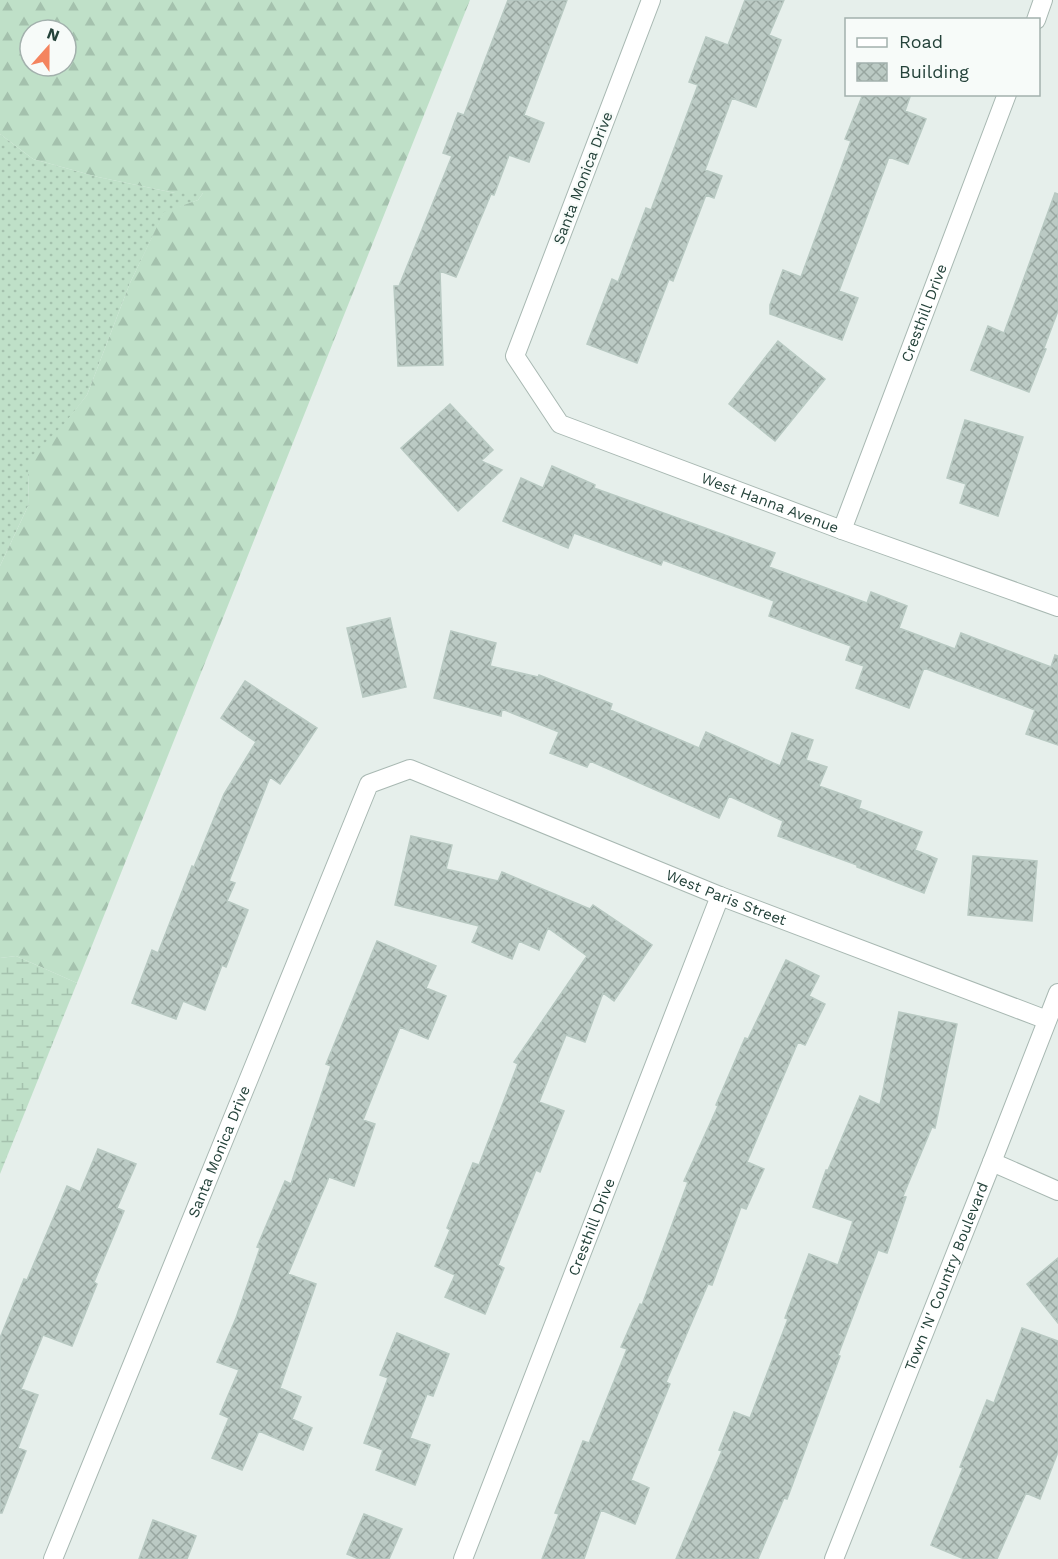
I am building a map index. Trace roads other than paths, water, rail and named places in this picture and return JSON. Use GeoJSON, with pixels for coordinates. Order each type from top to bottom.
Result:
{"type":"FeatureCollection","features":[{"type":"Feature","properties":{"kind":"street","name":"Santa Monica Drive"},"geometry":{"type":"LineString","coordinates":[[515,356],[651,0]]}},
{"type":"Feature","properties":{"kind":"street"},"geometry":{"type":"LineString","coordinates":[[1037,18],[1043,0]]}},
{"type":"Feature","properties":{"kind":"street","name":"Cresthill Drive"},"geometry":{"type":"LineString","coordinates":[[842,530],[1006,96]]}},
{"type":"Feature","properties":{"kind":"street","name":"West Hanna Avenue"},"geometry":{"type":"LineString","coordinates":[[515,356],[560,424],[842,530],[1058,606]]}},
{"type":"Feature","properties":{"kind":"street","name":"Santa Monica Drive"},"geometry":{"type":"LineString","coordinates":[[53,1559],[369,784],[410,769]]}},
{"type":"Feature","properties":{"kind":"street","name":"West Paris Street"},"geometry":{"type":"LineString","coordinates":[[410,769],[720,896],[1047,1020]]}},
{"type":"Feature","properties":{"kind":"street","name":"Cresthill Drive"},"geometry":{"type":"LineString","coordinates":[[463,1559],[720,896]]}},
{"type":"Feature","properties":{"kind":"street","name":"Town 'N' Country Boulevard"},"geometry":{"type":"LineString","coordinates":[[834,1559],[1058,993]]}},
{"type":"Feature","properties":{"kind":"street"},"geometry":{"type":"LineString","coordinates":[[992,1162],[1058,1191]]}}]}
